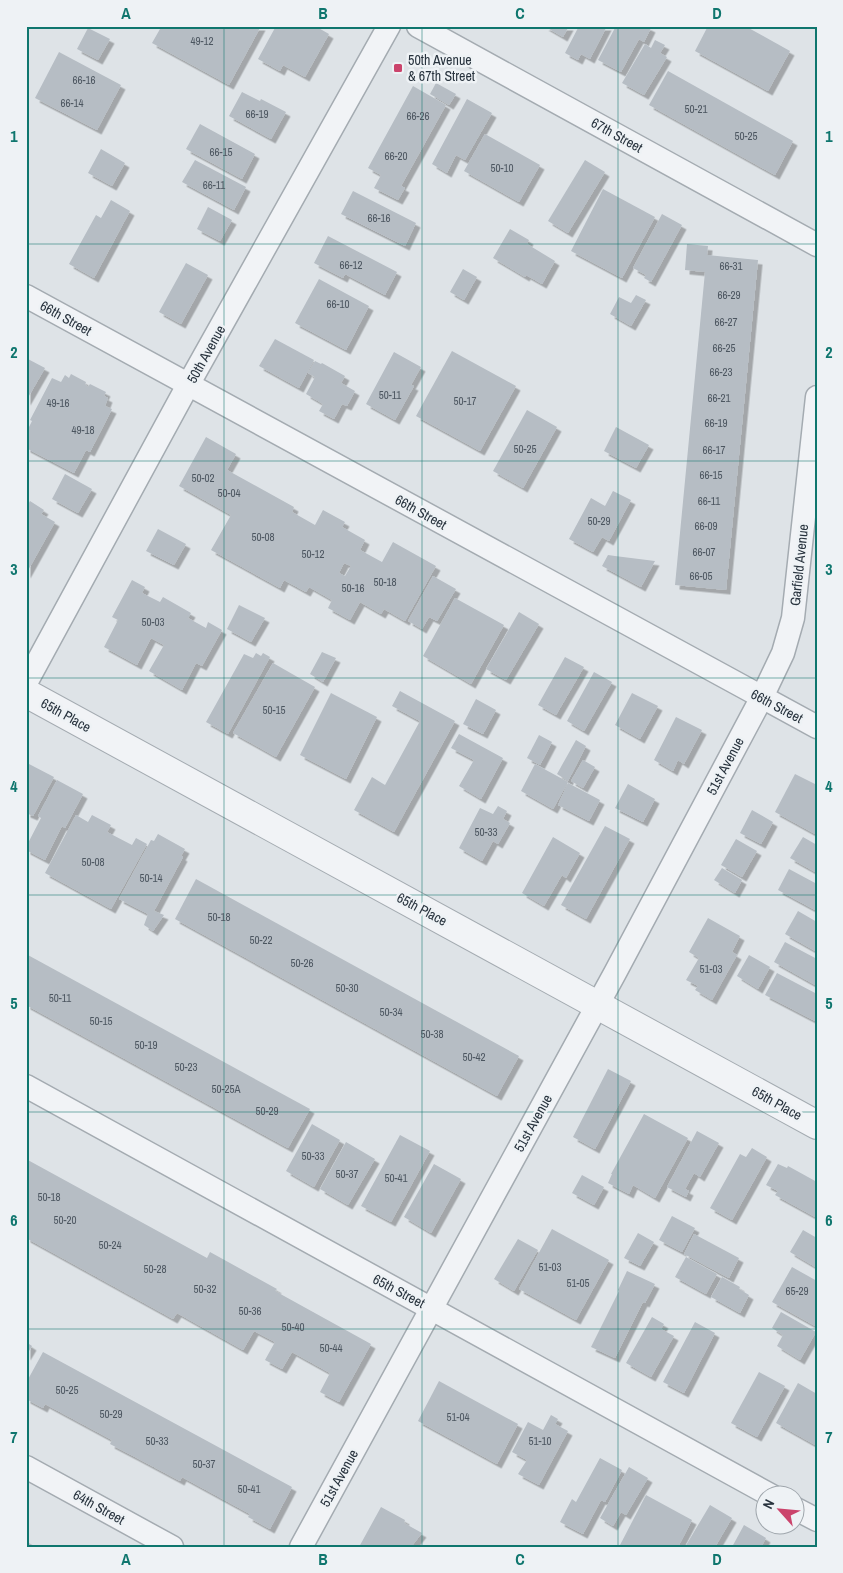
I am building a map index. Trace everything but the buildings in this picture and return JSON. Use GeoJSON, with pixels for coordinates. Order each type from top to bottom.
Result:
{"type":"FeatureCollection","features":[{"type":"Feature","properties":{"kind":"street","name":"50th Avenue"},"geometry":{"type":"LineString","coordinates":[[26,683],[188,385],[389,26]]}},
{"type":"Feature","properties":{"kind":"street","name":"67th Street"},"geometry":{"type":"LineString","coordinates":[[418,26],[817,245]]}},
{"type":"Feature","properties":{"kind":"street","name":"66th Street"},"geometry":{"type":"LineString","coordinates":[[26,296],[817,727]]}},
{"type":"Feature","properties":{"kind":"street","name":"Garfield Avenue"},"geometry":{"type":"LineString","coordinates":[[762,697],[783,653],[793,618],[817,397]]}},
{"type":"Feature","properties":{"kind":"street","name":"65th Place"},"geometry":{"type":"LineString","coordinates":[[26,694],[817,1125]]}},
{"type":"Feature","properties":{"kind":"street","name":"51st Avenue"},"geometry":{"type":"LineString","coordinates":[[301,1547],[598,1004],[762,697]]}},
{"type":"Feature","properties":{"kind":"street","name":"65th Street"},"geometry":{"type":"LineString","coordinates":[[26,1086],[756,1487]]}},
{"type":"Feature","properties":{"kind":"street","name":"64th Street"},"geometry":{"type":"LineString","coordinates":[[26,1467],[172,1547]]}},
{"type":"Feature","properties":{"kind":"street"},"geometry":{"type":"LineString","coordinates":[[806,1514],[817,1520]]}},
{"type":"Feature","properties":{"kind":"place","name":"50th Avenue & 67th Street"},"geometry":{"type":"Point","coordinates":[398,68]}}]}
